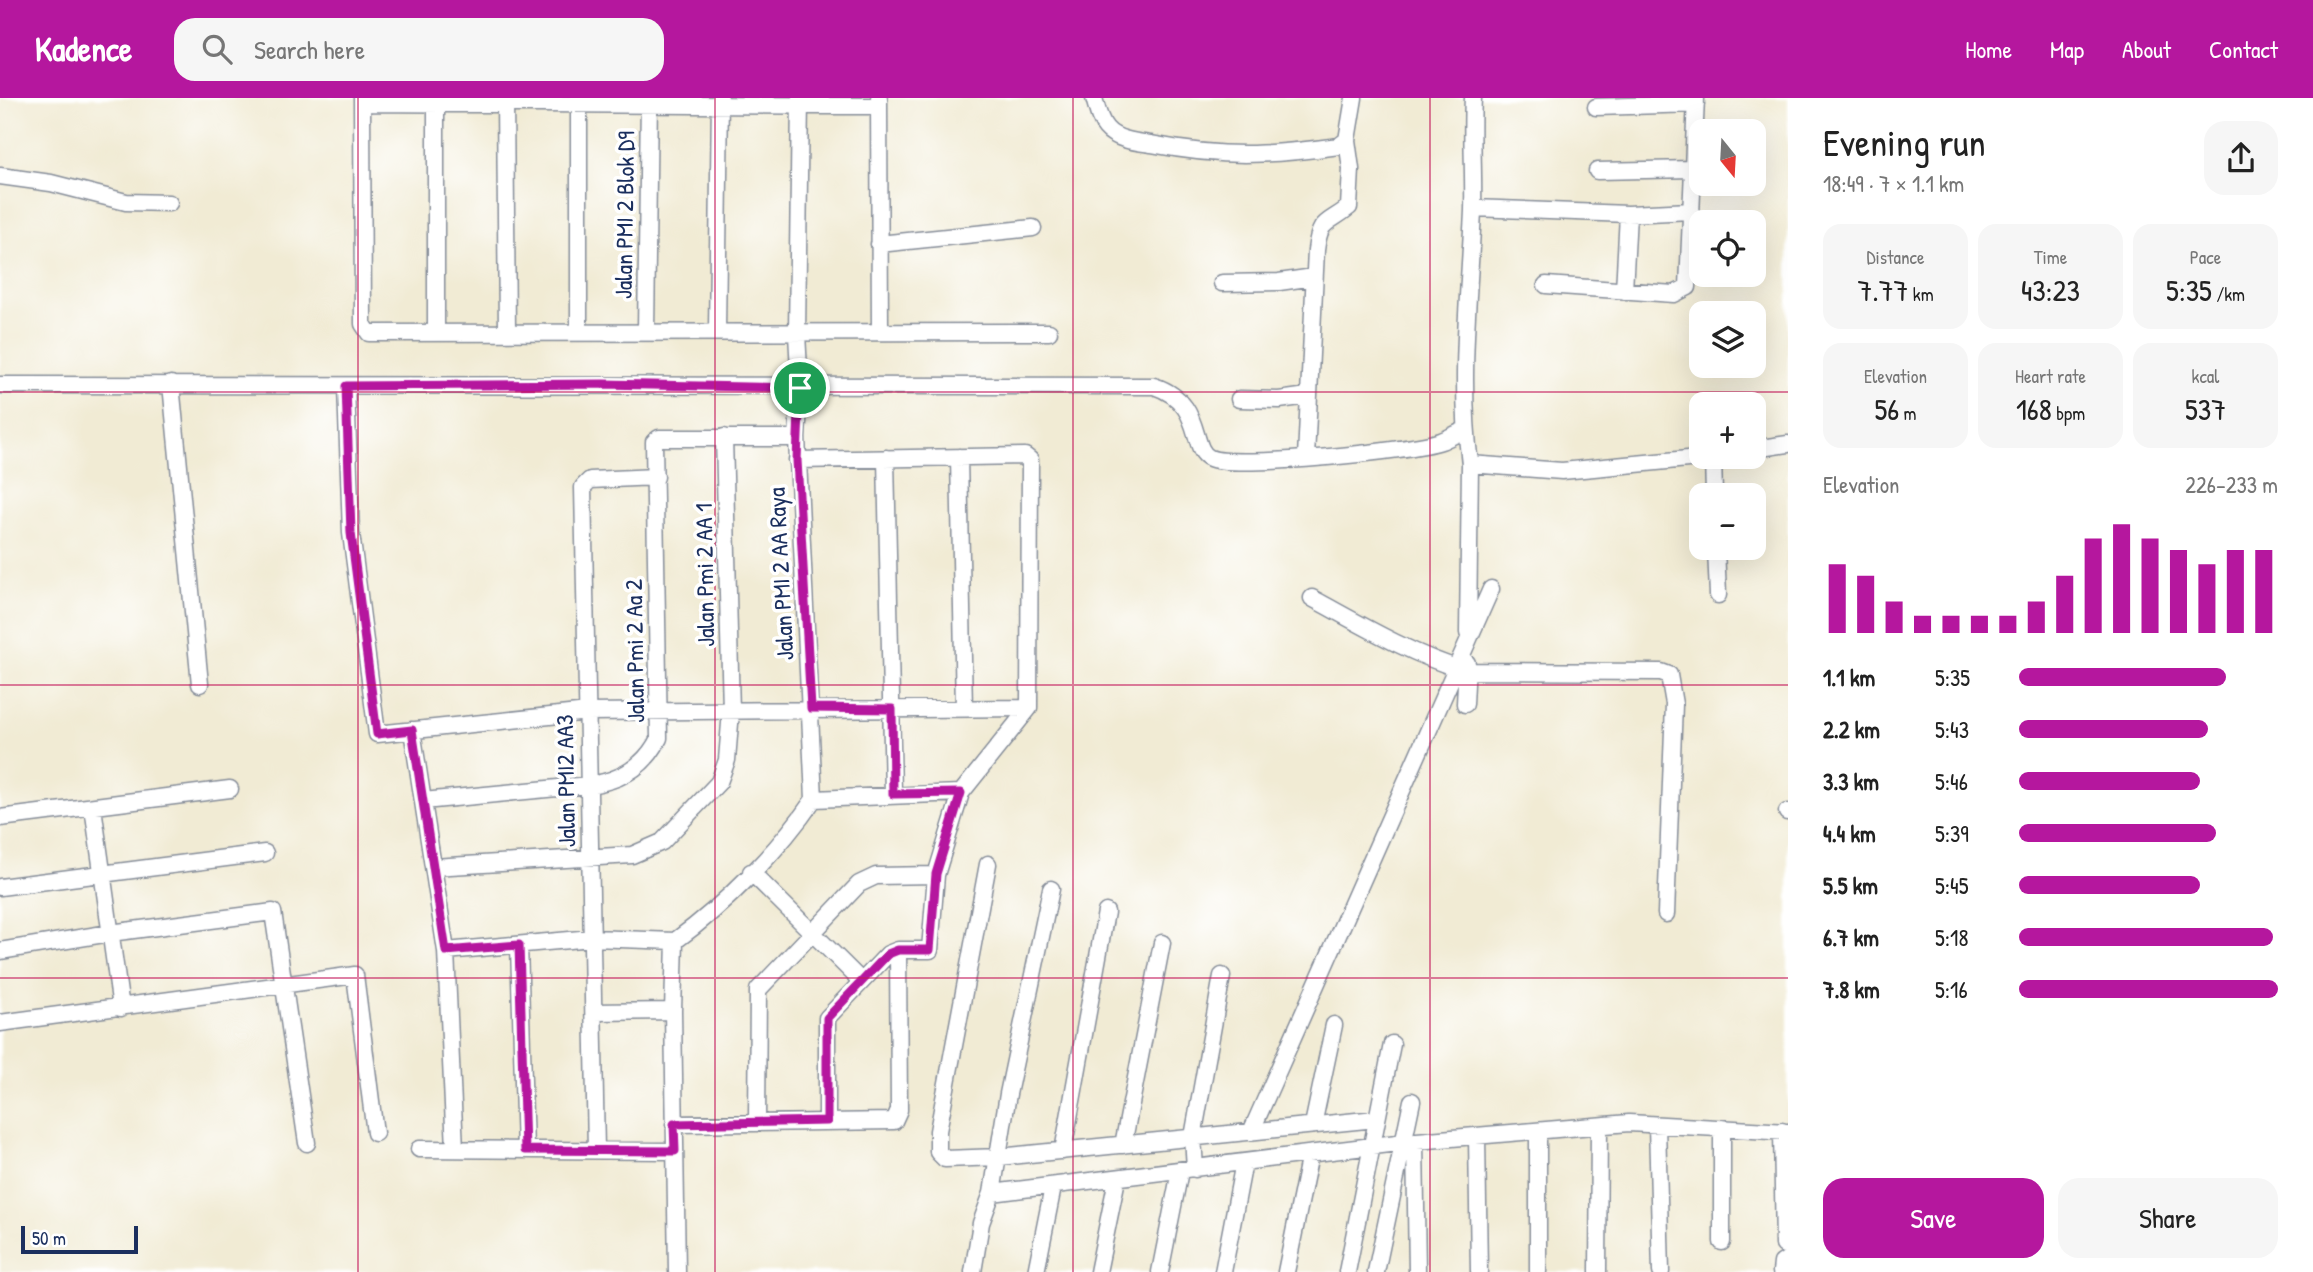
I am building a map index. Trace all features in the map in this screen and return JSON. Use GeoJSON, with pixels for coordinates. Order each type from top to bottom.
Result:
{"type":"FeatureCollection","features":[{"type":"Feature","properties":{"kind":"street"},"geometry":{"type":"LineString","coordinates":[[1094,98],[1107,130],[1118,137],[1195,153],[1228,156],[1276,154],[1339,146],[1347,140]]}},
{"type":"Feature","properties":{"kind":"street"},"geometry":{"type":"LineString","coordinates":[[1306,457],[1314,277],[1321,227],[1330,217],[1349,208],[1351,169],[1347,140],[1354,98]]}},
{"type":"Feature","properties":{"kind":"street"},"geometry":{"type":"LineString","coordinates":[[1465,704],[1470,464],[1465,430],[1466,324],[1473,208],[1473,98]]}},
{"type":"Feature","properties":{"kind":"street"},"geometry":{"type":"LineString","coordinates":[[880,332],[879,102],[505,101],[436,104],[363,101],[363,324],[369,333],[1049,332]]}},
{"type":"Feature","properties":{"kind":"street"},"geometry":{"type":"LineString","coordinates":[[505,101],[507,332]]}},
{"type":"Feature","properties":{"kind":"street"},"geometry":{"type":"LineString","coordinates":[[579,101],[579,332]]}},
{"type":"Feature","properties":{"kind":"street","name":"Jalan PMI 2 Blok D9"},"geometry":{"type":"LineString","coordinates":[[646,332],[649,101]]}},
{"type":"Feature","properties":{"kind":"street"},"geometry":{"type":"LineString","coordinates":[[717,332],[720,101]]}},
{"type":"Feature","properties":{"kind":"street","name":"Jalan PMI 2 AA Raya"},"geometry":{"type":"LineString","coordinates":[[800,101],[797,334],[800,388],[797,460],[814,799]]}},
{"type":"Feature","properties":{"kind":"street"},"geometry":{"type":"LineString","coordinates":[[1596,107],[1696,101],[1695,119]]}},
{"type":"Feature","properties":{"kind":"street"},"geometry":{"type":"LineString","coordinates":[[436,104],[436,332]]}},
{"type":"Feature","properties":{"kind":"street"},"geometry":{"type":"LineString","coordinates":[[1597,171],[1689,169]]}},
{"type":"Feature","properties":{"kind":"street"},"geometry":{"type":"LineString","coordinates":[[0,176],[51,183],[126,202],[169,203]]}},
{"type":"Feature","properties":{"kind":"street"},"geometry":{"type":"LineString","coordinates":[[1473,208],[1628,214],[1689,211]]}},
{"type":"Feature","properties":{"kind":"street"},"geometry":{"type":"LineString","coordinates":[[1624,291],[1628,214]]}},
{"type":"Feature","properties":{"kind":"street"},"geometry":{"type":"LineString","coordinates":[[880,244],[1033,228]]}},
{"type":"Feature","properties":{"kind":"street"},"geometry":{"type":"LineString","coordinates":[[1546,285],[1674,294],[1688,287],[1689,268]]}},
{"type":"Feature","properties":{"kind":"street"},"geometry":{"type":"LineString","coordinates":[[1222,283],[1314,277]]}},
{"type":"Feature","properties":{"kind":"street"},"geometry":{"type":"LineString","coordinates":[[0,384],[603,384],[800,388],[1154,386],[1177,395],[1192,419],[1204,454],[1210,458],[1279,460],[1347,456],[1440,442],[1465,430]]}},
{"type":"Feature","properties":{"kind":"street"},"geometry":{"type":"LineString","coordinates":[[171,384],[200,684]]}},
{"type":"Feature","properties":{"kind":"street"},"geometry":{"type":"LineString","coordinates":[[346,386],[351,533],[377,734],[587,712],[1029,708]]}},
{"type":"Feature","properties":{"kind":"street"},"geometry":{"type":"LineString","coordinates":[[1239,399],[1279,400],[1308,396]]}},
{"type":"Feature","properties":{"kind":"street","name":"Jalan Pmi 2 Aa 2"},"geometry":{"type":"LineString","coordinates":[[423,801],[613,782],[626,776],[654,748],[659,738],[660,711],[656,477],[652,447],[659,438],[724,438]]}},
{"type":"Feature","properties":{"kind":"street"},"geometry":{"type":"LineString","coordinates":[[724,438],[797,438]]}},
{"type":"Feature","properties":{"kind":"street","name":"Jalan Pmi 2 AA 1"},"geometry":{"type":"LineString","coordinates":[[433,867],[591,855],[632,855],[663,842],[719,782],[727,760],[731,711],[724,438]]}},
{"type":"Feature","properties":{"kind":"street"},"geometry":{"type":"LineString","coordinates":[[1766,448],[1788,444]]}},
{"type":"Feature","properties":{"kind":"street"},"geometry":{"type":"LineString","coordinates":[[797,460],[1026,456],[1032,464],[1029,708],[961,793],[936,874],[930,950],[898,950],[888,954],[860,980],[827,1018],[827,1121]]}},
{"type":"Feature","properties":{"kind":"street"},"geometry":{"type":"LineString","coordinates":[[959,457],[964,709]]}},
{"type":"Feature","properties":{"kind":"street"},"geometry":{"type":"LineString","coordinates":[[886,458],[893,794]]}},
{"type":"Feature","properties":{"kind":"street"},"geometry":{"type":"LineString","coordinates":[[1470,464],[1562,471],[1689,459]]}},
{"type":"Feature","properties":{"kind":"street","name":"Jalan PMI2 AA3"},"geometry":{"type":"LineString","coordinates":[[597,1150],[583,487],[590,480],[656,477]]}},
{"type":"Feature","properties":{"kind":"street"},"geometry":{"type":"LineString","coordinates":[[1717,560],[1718,595]]}},
{"type":"Feature","properties":{"kind":"street"},"geometry":{"type":"LineString","coordinates":[[1251,1132],[1491,589]]}},
{"type":"Feature","properties":{"kind":"street"},"geometry":{"type":"LineString","coordinates":[[1312,598],[1369,629],[1445,665],[1466,671],[1661,672],[1669,675],[1674,704],[1666,914]]}},
{"type":"Feature","properties":{"kind":"street"},"geometry":{"type":"LineString","coordinates":[[412,730],[446,951],[455,1149]]}},
{"type":"Feature","properties":{"kind":"street"},"geometry":{"type":"LineString","coordinates":[[0,818],[230,789]]}},
{"type":"Feature","properties":{"kind":"street"},"geometry":{"type":"LineString","coordinates":[[446,951],[592,938],[675,941],[751,873],[795,827],[814,799],[961,793]]}},
{"type":"Feature","properties":{"kind":"street"},"geometry":{"type":"LineString","coordinates":[[93,807],[121,1008]]}},
{"type":"Feature","properties":{"kind":"street"},"geometry":{"type":"LineString","coordinates":[[0,887],[265,853]]}},
{"type":"Feature","properties":{"kind":"street"},"geometry":{"type":"LineString","coordinates":[[988,864],[938,1131],[938,1152],[945,1159],[999,1157],[1376,1119]]}},
{"type":"Feature","properties":{"kind":"street"},"geometry":{"type":"LineString","coordinates":[[751,873],[860,980]]}},
{"type":"Feature","properties":{"kind":"street"},"geometry":{"type":"LineString","coordinates":[[757,1123],[758,990],[812,931],[867,879],[936,874]]}},
{"type":"Feature","properties":{"kind":"street"},"geometry":{"type":"LineString","coordinates":[[973,1272],[981,1223],[992,1193],[1008,1094],[1051,889]]}},
{"type":"Feature","properties":{"kind":"street"},"geometry":{"type":"LineString","coordinates":[[0,951],[110,933],[274,912],[307,1143]]}},
{"type":"Feature","properties":{"kind":"street"},"geometry":{"type":"LineString","coordinates":[[1063,1151],[1106,912]]}},
{"type":"Feature","properties":{"kind":"street"},"geometry":{"type":"LineString","coordinates":[[675,941],[673,1011],[677,1272]]}},
{"type":"Feature","properties":{"kind":"street"},"geometry":{"type":"LineString","coordinates":[[1123,1145],[1162,943]]}},
{"type":"Feature","properties":{"kind":"street"},"geometry":{"type":"LineString","coordinates":[[519,945],[525,1150]]}},
{"type":"Feature","properties":{"kind":"street"},"geometry":{"type":"LineString","coordinates":[[674,1124],[827,1121],[888,1123],[897,1116],[898,950]]}},
{"type":"Feature","properties":{"kind":"street"},"geometry":{"type":"LineString","coordinates":[[0,1023],[355,975],[375,1133]]}},
{"type":"Feature","properties":{"kind":"street"},"geometry":{"type":"LineString","coordinates":[[1160,1272],[1187,1170],[1222,976]]}},
{"type":"Feature","properties":{"kind":"street"},"geometry":{"type":"LineString","coordinates":[[594,1013],[673,1011]]}},
{"type":"Feature","properties":{"kind":"street"},"geometry":{"type":"LineString","coordinates":[[1313,1125],[1334,1025]]}},
{"type":"Feature","properties":{"kind":"street"},"geometry":{"type":"LineString","coordinates":[[1347,1272],[1392,1044]]}},
{"type":"Feature","properties":{"kind":"street"},"geometry":{"type":"LineString","coordinates":[[1412,1101],[1410,1141],[1418,1272]]}},
{"type":"Feature","properties":{"kind":"street"},"geometry":{"type":"LineString","coordinates":[[992,1193],[1410,1141],[1599,1126],[1657,1125],[1785,1131],[1786,1252],[1781,1272]]}},
{"type":"Feature","properties":{"kind":"street"},"geometry":{"type":"LineString","coordinates":[[1657,1125],[1661,1272]]}},
{"type":"Feature","properties":{"kind":"street"},"geometry":{"type":"LineString","coordinates":[[1598,1272],[1599,1126]]}},
{"type":"Feature","properties":{"kind":"street"},"geometry":{"type":"LineString","coordinates":[[1722,1128],[1722,1242]]}},
{"type":"Feature","properties":{"kind":"street"},"geometry":{"type":"LineString","coordinates":[[1538,1131],[1538,1272]]}},
{"type":"Feature","properties":{"kind":"street"},"geometry":{"type":"LineString","coordinates":[[1477,1136],[1479,1272]]}},
{"type":"Feature","properties":{"kind":"street"},"geometry":{"type":"LineString","coordinates":[[1376,1272],[1410,1141]]}},
{"type":"Feature","properties":{"kind":"street"},"geometry":{"type":"LineString","coordinates":[[419,1149],[675,1151]]}},
{"type":"Feature","properties":{"kind":"street"},"geometry":{"type":"LineString","coordinates":[[1286,1272],[1310,1154]]}},
{"type":"Feature","properties":{"kind":"street"},"geometry":{"type":"LineString","coordinates":[[1223,1272],[1244,1162]]}},
{"type":"Feature","properties":{"kind":"street"},"geometry":{"type":"LineString","coordinates":[[1098,1272],[1117,1179]]}},
{"type":"Feature","properties":{"kind":"street"},"geometry":{"type":"LineString","coordinates":[[1036,1272],[1054,1187]]}},
{"type":"Feature","properties":{"kind":"route"},"geometry":{"type":"LineString","coordinates":[[603,384],[800,388],[797,460],[811,708],[892,709],[893,794],[961,793],[936,874],[930,950],[898,950],[888,954],[860,980],[827,1018],[827,1121],[674,1124],[675,1151],[525,1150],[519,945],[446,951],[412,730],[377,734],[351,533],[346,386],[603,384]]}}]}
